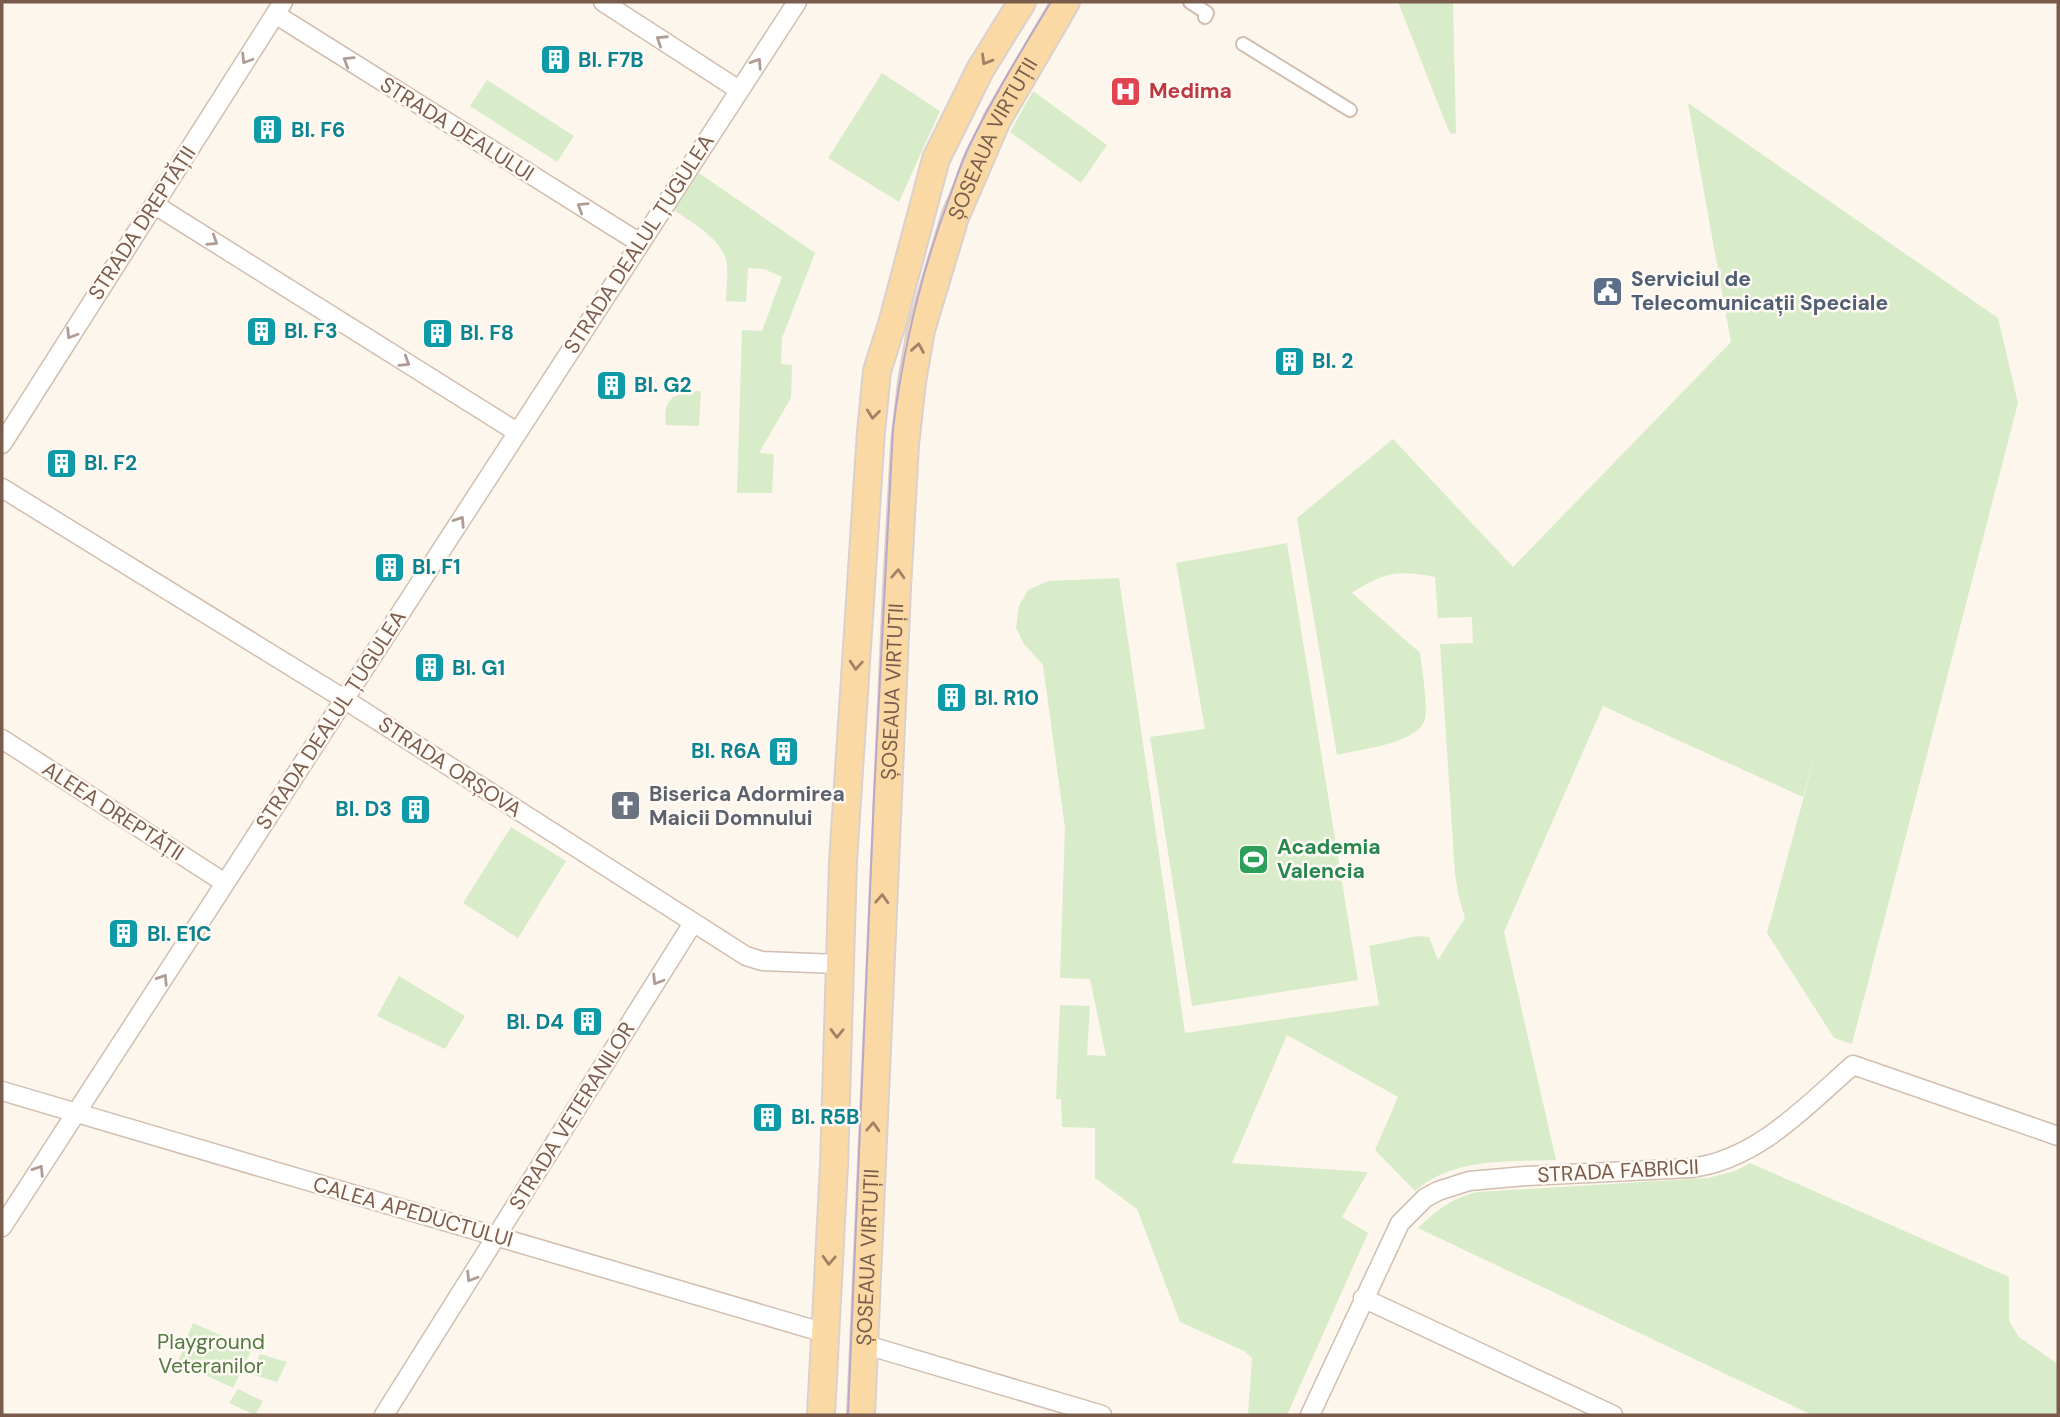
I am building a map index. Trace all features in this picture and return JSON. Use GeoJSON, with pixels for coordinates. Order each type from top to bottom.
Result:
{"type":"FeatureCollection","features":[{"type":"Feature","properties":{"kind":"main road","name":"ȘOSEAUA VIRTUȚII"},"geometry":{"type":"LineString","coordinates":[[821,1415],[834,1166],[843,862],[877,371],[936,159],[980,70],[1022,2]]}},
{"type":"Feature","properties":{"kind":"main road","name":"ȘOSEAUA VIRTUȚII"},"geometry":{"type":"LineString","coordinates":[[861,1415],[897,588],[905,444],[912,382],[921,330],[960,205],[998,120],[1066,2]]}},
{"type":"Feature","properties":{"kind":"street"},"geometry":{"type":"LineString","coordinates":[[603,2],[739,90]]}},
{"type":"Feature","properties":{"kind":"street","name":"STRADA DEALUL ȚUGULEA"},"geometry":{"type":"LineString","coordinates":[[2,1227],[797,2]]}},
{"type":"Feature","properties":{"kind":"street"},"geometry":{"type":"LineString","coordinates":[[1190,2],[1207,13],[1205,17]]}},
{"type":"Feature","properties":{"kind":"street","name":"STRADA DREPTĂȚII"},"geometry":{"type":"LineString","coordinates":[[2,444],[279,8]]}},
{"type":"Feature","properties":{"kind":"street","name":"STRADA DEALULUI"},"geometry":{"type":"LineString","coordinates":[[279,8],[640,243]]}},
{"type":"Feature","properties":{"kind":"street"},"geometry":{"type":"LineString","coordinates":[[1243,44],[1350,110]]}},
{"type":"Feature","properties":{"kind":"street"},"geometry":{"type":"LineString","coordinates":[[155,205],[517,432]]}},
{"type":"Feature","properties":{"kind":"street","name":"STRADA ORȘOVA"},"geometry":{"type":"LineString","coordinates":[[2,488],[344,699],[753,959],[838,964]]}},
{"type":"Feature","properties":{"kind":"street","name":"ALEEA DREPTĂȚII"},"geometry":{"type":"LineString","coordinates":[[2,739],[225,883]]}},
{"type":"Feature","properties":{"kind":"street","name":"STRADA VETERANILOR"},"geometry":{"type":"LineString","coordinates":[[384,1415],[694,923]]}},
{"type":"Feature","properties":{"kind":"street","name":"STRADA FABRICII"},"geometry":{"type":"LineString","coordinates":[[1310,1415],[1400,1223],[1425,1198],[1438,1191],[1483,1179],[1690,1168],[1718,1163],[1734,1157],[1776,1132],[1853,1065],[2058,1136]]}},
{"type":"Feature","properties":{"kind":"street","name":"CALEA APEDUCTULUI"},"geometry":{"type":"LineString","coordinates":[[2,1091],[825,1333]]}},
{"type":"Feature","properties":{"kind":"street"},"geometry":{"type":"LineString","coordinates":[[1363,1298],[1613,1415]]}},
{"type":"Feature","properties":{"kind":"street"},"geometry":{"type":"LineString","coordinates":[[863,1344],[1102,1415]]}},
{"type":"Feature","properties":{"kind":"green space"},"geometry":{"type":"Polygon","coordinates":[[[1398,2],[1453,2],[1456,133],[1451,134],[1448,129],[1398,2]]]}},
{"type":"Feature","properties":{"kind":"green space"},"geometry":{"type":"Polygon","coordinates":[[[882,73],[940,111],[899,202],[828,158],[882,73]]]}},
{"type":"Feature","properties":{"kind":"green space"},"geometry":{"type":"Polygon","coordinates":[[[487,80],[574,136],[557,162],[470,106],[487,80]]]}},
{"type":"Feature","properties":{"kind":"green space"},"geometry":{"type":"Polygon","coordinates":[[[1033,91],[1107,145],[1081,183],[1010,132],[1033,91]]]}},
{"type":"Feature","properties":{"kind":"green space"},"geometry":{"type":"Polygon","coordinates":[[[1688,103],[1998,318],[2018,403],[1852,1044],[1834,1038],[1767,933],[1817,748],[1803,797],[1603,706],[1504,932],[1556,1160],[1500,1162],[1464,1167],[1430,1180],[1415,1191],[1375,1150],[1398,1097],[1287,1035],[1232,1163],[1368,1172],[1342,1217],[1368,1233],[1287,1415],[1248,1415],[1252,1358],[1244,1351],[1180,1322],[1137,1209],[1095,1178],[1095,1128],[1062,1127],[1061,1099],[1056,1099],[1060,1005],[1090,1006],[1087,1055],[1106,1056],[1090,979],[1060,978],[1065,828],[1043,665],[1024,644],[1016,628],[1019,606],[1028,590],[1048,581],[1119,578],[1185,1033],[1379,1005],[1369,946],[1418,936],[1429,937],[1438,960],[1465,918],[1455,874],[1440,644],[1473,643],[1472,617],[1438,618],[1435,577],[1391,574],[1352,593],[1420,653],[1426,713],[1420,727],[1400,740],[1337,755],[1297,518],[1393,439],[1513,567],[1731,342],[1688,103]]]}},
{"type":"Feature","properties":{"kind":"green space"},"geometry":{"type":"Polygon","coordinates":[[[699,173],[815,253],[782,338],[781,364],[792,365],[791,398],[759,453],[774,454],[772,493],[737,493],[742,330],[762,331],[782,277],[764,269],[748,268],[746,302],[726,301],[727,266],[721,248],[674,210],[699,173]]]}},
{"type":"Feature","properties":{"kind":"green space"},"geometry":{"type":"Polygon","coordinates":[[[701,391],[699,426],[666,425],[666,408],[673,398],[684,393],[701,391]]]}},
{"type":"Feature","properties":{"kind":"green space","name":"Academia Valencia"},"geometry":{"type":"Polygon","coordinates":[[[1287,543],[1358,980],[1192,1006],[1150,737],[1205,729],[1176,563],[1287,543]]]}},
{"type":"Feature","properties":{"kind":"green space"},"geometry":{"type":"Polygon","coordinates":[[[511,827],[566,861],[518,938],[463,903],[511,827]]]}},
{"type":"Feature","properties":{"kind":"green space"},"geometry":{"type":"Polygon","coordinates":[[[399,976],[465,1016],[445,1049],[377,1016],[399,976]]]}},
{"type":"Feature","properties":{"kind":"green space"},"geometry":{"type":"Polygon","coordinates":[[[1750,1163],[2009,1277],[2009,1321],[2019,1337],[2058,1364],[2058,1415],[1812,1415],[1418,1228],[1445,1206],[1477,1192],[1708,1178],[1735,1171],[1750,1163]]]}},
{"type":"Feature","properties":{"kind":"green space","name":"Playground Veteranilor"},"geometry":{"type":"Polygon","coordinates":[[[193,1323],[252,1349],[233,1388],[178,1362],[193,1323]]]}},
{"type":"Feature","properties":{"kind":"green space"},"geometry":{"type":"Polygon","coordinates":[[[260,1354],[287,1362],[277,1382],[251,1374],[260,1354]]]}},
{"type":"Feature","properties":{"kind":"green space"},"geometry":{"type":"Polygon","coordinates":[[[238,1389],[263,1401],[255,1415],[229,1403],[238,1389]]]}},
{"type":"Feature","properties":{"kind":"tram line"},"geometry":{"type":"LineString","coordinates":[[848,1415],[874,796],[893,429],[897,399],[922,282],[961,164],[998,91],[1051,2]]}},
{"type":"Feature","properties":{"kind":"place","name":"Bl. F7B"},"geometry":{"type":"Point","coordinates":[555,60]}},
{"type":"Feature","properties":{"kind":"place","name":"Medima"},"geometry":{"type":"Point","coordinates":[1126,91]}},
{"type":"Feature","properties":{"kind":"place","name":"Bl. F6"},"geometry":{"type":"Point","coordinates":[268,130]}},
{"type":"Feature","properties":{"kind":"place","name":"Serviciul de Telecomunicații Speciale"},"geometry":{"type":"Point","coordinates":[1608,291]}},
{"type":"Feature","properties":{"kind":"place","name":"Bl. F3"},"geometry":{"type":"Point","coordinates":[261,331]}},
{"type":"Feature","properties":{"kind":"place","name":"Bl. F8"},"geometry":{"type":"Point","coordinates":[437,333]}},
{"type":"Feature","properties":{"kind":"place","name":"Bl. 2"},"geometry":{"type":"Point","coordinates":[1289,361]}},
{"type":"Feature","properties":{"kind":"place","name":"Bl. G2"},"geometry":{"type":"Point","coordinates":[611,385]}},
{"type":"Feature","properties":{"kind":"place","name":"Bl. F2"},"geometry":{"type":"Point","coordinates":[61,463]}},
{"type":"Feature","properties":{"kind":"place","name":"Bl. F1"},"geometry":{"type":"Point","coordinates":[389,567]}},
{"type":"Feature","properties":{"kind":"place","name":"Bl. G1"},"geometry":{"type":"Point","coordinates":[429,668]}},
{"type":"Feature","properties":{"kind":"place","name":"Bl. R10"},"geometry":{"type":"Point","coordinates":[951,698]}},
{"type":"Feature","properties":{"kind":"place","name":"Bl. R6A"},"geometry":{"type":"Point","coordinates":[784,751]}},
{"type":"Feature","properties":{"kind":"place","name":"Biserica Adormirea Maicii Domnului"},"geometry":{"type":"Point","coordinates":[626,806]}},
{"type":"Feature","properties":{"kind":"place","name":"Bl. D3"},"geometry":{"type":"Point","coordinates":[415,809]}},
{"type":"Feature","properties":{"kind":"place","name":"Academia Valencia"},"geometry":{"type":"Point","coordinates":[1254,859]}},
{"type":"Feature","properties":{"kind":"place","name":"Bl. E1C"},"geometry":{"type":"Point","coordinates":[124,934]}},
{"type":"Feature","properties":{"kind":"place","name":"Bl. D4"},"geometry":{"type":"Point","coordinates":[587,1022]}},
{"type":"Feature","properties":{"kind":"place","name":"Bl. R5B"},"geometry":{"type":"Point","coordinates":[768,1117]}}]}
